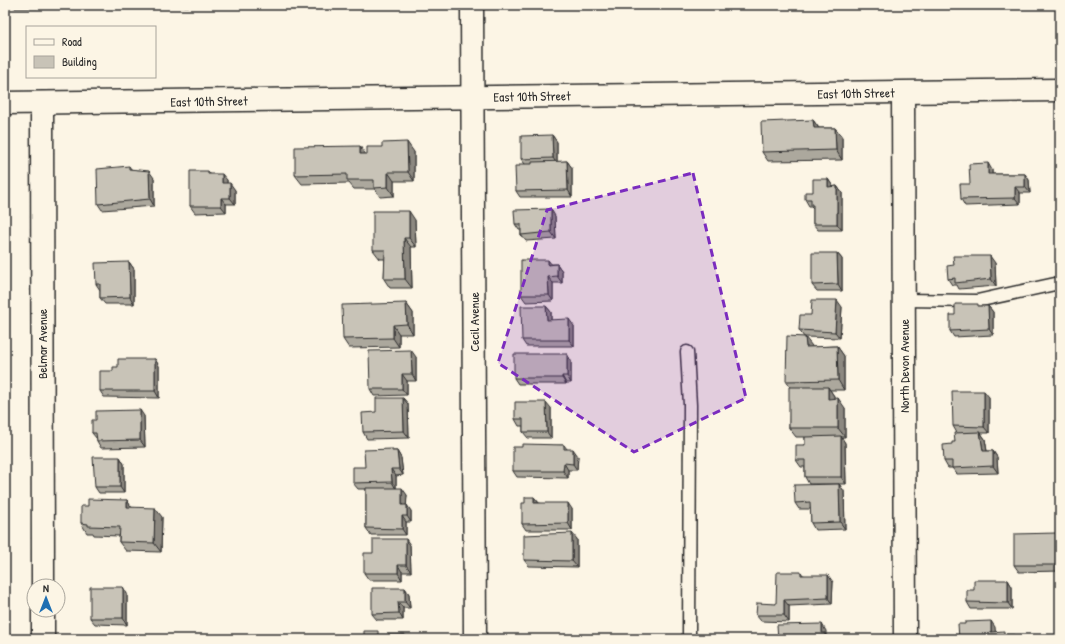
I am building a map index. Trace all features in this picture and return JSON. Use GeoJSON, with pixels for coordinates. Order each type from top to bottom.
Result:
{"type":"FeatureCollection","features":[{"type":"Feature","properties":{"kind":"street","name":"Cecil Avenue"},"geometry":{"type":"LineString","coordinates":[[472,5],[475,639]]}},
{"type":"Feature","properties":{"kind":"street","name":"East 10th Street"},"geometry":{"type":"LineString","coordinates":[[5,104],[1060,90]]}},
{"type":"Feature","properties":{"kind":"street","name":"North Devon Avenue"},"geometry":{"type":"LineString","coordinates":[[903,93],[905,639]]}},
{"type":"Feature","properties":{"kind":"street","name":"Belmar Avenue"},"geometry":{"type":"LineString","coordinates":[[42,103],[43,578]]}},
{"type":"Feature","properties":{"kind":"street"},"geometry":{"type":"LineString","coordinates":[[43,618],[43,639]]}},
{"type":"Feature","properties":{"kind":"lane"},"geometry":{"type":"LineString","coordinates":[[904,300],[977,301],[1055,284]]}},
{"type":"Feature","properties":{"kind":"lane"},"geometry":{"type":"LineString","coordinates":[[686,352],[690,405],[689,639]]}},
{"type":"Feature","properties":{"kind":"highlighted area"},"geometry":{"type":"Polygon","coordinates":[[[693,173],[746,398],[634,452],[498,363],[547,210],[693,173]]]}},
{"type":"Feature","properties":{"kind":"building"},"geometry":{"type":"Polygon","coordinates":[[[813,120],[814,128],[835,128],[836,150],[762,152],[761,122],[813,120]]]}},
{"type":"Feature","properties":{"kind":"building"},"geometry":{"type":"Polygon","coordinates":[[[552,135],[553,158],[521,159],[521,136],[552,135]]]}},
{"type":"Feature","properties":{"kind":"building"},"geometry":{"type":"Polygon","coordinates":[[[407,142],[408,172],[388,172],[388,187],[374,188],[374,180],[347,180],[347,174],[295,175],[295,147],[360,146],[360,154],[367,154],[367,147],[382,147],[382,143],[407,142]]]}},
{"type":"Feature","properties":{"kind":"building"},"geometry":{"type":"Polygon","coordinates":[[[567,161],[568,190],[516,191],[515,166],[520,166],[520,164],[532,164],[532,162],[567,161]]]}},
{"type":"Feature","properties":{"kind":"building"},"geometry":{"type":"Polygon","coordinates":[[[988,163],[988,174],[1025,174],[1025,187],[1015,187],[1015,198],[961,199],[960,184],[970,184],[969,164],[988,163]]]}},
{"type":"Feature","properties":{"kind":"building"},"geometry":{"type":"Polygon","coordinates":[[[129,166],[129,169],[149,171],[150,199],[98,204],[97,169],[129,166]]]}},
{"type":"Feature","properties":{"kind":"building"},"geometry":{"type":"Polygon","coordinates":[[[190,171],[208,171],[208,174],[222,174],[222,183],[230,183],[230,198],[221,198],[221,206],[190,206],[190,171]]]}},
{"type":"Feature","properties":{"kind":"building"},"geometry":{"type":"Polygon","coordinates":[[[813,179],[828,179],[828,187],[837,186],[837,224],[813,224],[813,205],[811,205],[811,199],[805,199],[805,192],[813,192],[813,179]]]}},
{"type":"Feature","properties":{"kind":"building"},"geometry":{"type":"Polygon","coordinates":[[[551,209],[551,232],[521,235],[521,224],[515,224],[514,210],[551,209]]]}},
{"type":"Feature","properties":{"kind":"building"},"geometry":{"type":"Polygon","coordinates":[[[373,211],[409,211],[409,238],[404,238],[405,279],[384,279],[385,250],[373,250],[373,211]]]}},
{"type":"Feature","properties":{"kind":"building"},"geometry":{"type":"Polygon","coordinates":[[[812,253],[837,253],[838,284],[812,285],[812,253]]]}},
{"type":"Feature","properties":{"kind":"building"},"geometry":{"type":"Polygon","coordinates":[[[953,256],[990,256],[991,279],[955,283],[955,278],[948,279],[947,266],[954,265],[953,256]]]}},
{"type":"Feature","properties":{"kind":"building"},"geometry":{"type":"Polygon","coordinates":[[[521,260],[548,260],[548,265],[557,264],[557,276],[548,277],[549,295],[521,295],[521,260]]]}},
{"type":"Feature","properties":{"kind":"building"},"geometry":{"type":"Polygon","coordinates":[[[129,262],[130,297],[100,298],[100,284],[96,284],[95,263],[129,262]]]}},
{"type":"Feature","properties":{"kind":"building"},"geometry":{"type":"Polygon","coordinates":[[[812,300],[837,300],[835,332],[799,330],[800,315],[811,315],[812,300]]]}},
{"type":"Feature","properties":{"kind":"building"},"geometry":{"type":"Polygon","coordinates":[[[406,303],[407,324],[393,325],[393,338],[343,339],[342,305],[406,303]]]}},
{"type":"Feature","properties":{"kind":"building"},"geometry":{"type":"Polygon","coordinates":[[[955,304],[978,304],[978,306],[988,306],[989,329],[950,331],[950,315],[955,315],[955,304]]]}},
{"type":"Feature","properties":{"kind":"building"},"geometry":{"type":"Polygon","coordinates":[[[521,306],[546,306],[547,320],[569,319],[569,340],[522,340],[521,306]]]}},
{"type":"Feature","properties":{"kind":"building"},"geometry":{"type":"Polygon","coordinates":[[[787,336],[805,337],[806,347],[837,346],[838,380],[786,381],[787,336]]]}},
{"type":"Feature","properties":{"kind":"building"},"geometry":{"type":"Polygon","coordinates":[[[411,350],[412,374],[402,374],[402,389],[370,389],[369,351],[411,350]]]}},
{"type":"Feature","properties":{"kind":"building"},"geometry":{"type":"Polygon","coordinates":[[[514,354],[567,354],[567,376],[562,376],[562,378],[514,378],[514,354]]]}},
{"type":"Feature","properties":{"kind":"building"},"geometry":{"type":"Polygon","coordinates":[[[118,359],[155,359],[155,391],[100,391],[100,371],[113,371],[113,367],[118,367],[118,359]]]}},
{"type":"Feature","properties":{"kind":"building"},"geometry":{"type":"Polygon","coordinates":[[[789,387],[828,387],[828,399],[838,398],[838,428],[789,428],[789,387]]]}},
{"type":"Feature","properties":{"kind":"building"},"geometry":{"type":"Polygon","coordinates":[[[952,391],[984,391],[984,427],[953,426],[952,391]]]}},
{"type":"Feature","properties":{"kind":"building"},"geometry":{"type":"Polygon","coordinates":[[[376,398],[403,398],[404,431],[363,432],[362,413],[376,412],[376,398]]]}},
{"type":"Feature","properties":{"kind":"building"},"geometry":{"type":"Polygon","coordinates":[[[515,402],[546,402],[547,432],[523,432],[523,419],[515,419],[515,402]]]}},
{"type":"Feature","properties":{"kind":"building"},"geometry":{"type":"Polygon","coordinates":[[[140,410],[140,440],[97,441],[96,433],[92,433],[92,420],[96,420],[96,411],[140,410]]]}},
{"type":"Feature","properties":{"kind":"building"},"geometry":{"type":"Polygon","coordinates":[[[980,432],[983,451],[993,451],[993,466],[952,468],[952,461],[944,461],[943,445],[952,444],[952,442],[955,442],[954,433],[980,432]]]}},
{"type":"Feature","properties":{"kind":"building"},"geometry":{"type":"Polygon","coordinates":[[[841,436],[841,477],[805,477],[805,460],[796,460],[796,445],[805,445],[805,437],[841,436]]]}},
{"type":"Feature","properties":{"kind":"building"},"geometry":{"type":"Polygon","coordinates":[[[522,444],[564,445],[564,449],[573,449],[573,464],[564,463],[563,471],[513,471],[513,447],[522,447],[522,444]]]}},
{"type":"Feature","properties":{"kind":"building"},"geometry":{"type":"Polygon","coordinates":[[[392,449],[392,451],[397,451],[399,469],[391,469],[392,482],[353,483],[353,467],[365,467],[364,450],[392,449]]]}},
{"type":"Feature","properties":{"kind":"building"},"geometry":{"type":"Polygon","coordinates":[[[93,457],[120,457],[120,487],[95,487],[93,457]]]}},
{"type":"Feature","properties":{"kind":"building"},"geometry":{"type":"Polygon","coordinates":[[[839,484],[840,522],[811,523],[810,502],[795,503],[794,485],[839,484]]]}},
{"type":"Feature","properties":{"kind":"building"},"geometry":{"type":"Polygon","coordinates":[[[366,488],[402,488],[402,505],[407,505],[407,516],[402,516],[402,529],[366,528],[366,488]]]}},
{"type":"Feature","properties":{"kind":"building"},"geometry":{"type":"Polygon","coordinates":[[[525,497],[534,497],[534,503],[568,503],[568,523],[522,524],[522,503],[525,503],[525,497]]]}},
{"type":"Feature","properties":{"kind":"building"},"geometry":{"type":"Polygon","coordinates":[[[88,499],[127,500],[127,507],[155,508],[154,543],[119,542],[120,527],[88,526],[88,524],[81,523],[81,506],[88,506],[88,499]]]}},
{"type":"Feature","properties":{"kind":"building"},"geometry":{"type":"Polygon","coordinates":[[[572,533],[572,561],[524,560],[524,535],[572,533]]]}},
{"type":"Feature","properties":{"kind":"building"},"geometry":{"type":"Polygon","coordinates":[[[1057,533],[1058,565],[1014,565],[1014,534],[1057,533]]]}},
{"type":"Feature","properties":{"kind":"building"},"geometry":{"type":"Polygon","coordinates":[[[373,539],[406,539],[406,565],[398,565],[398,573],[364,573],[364,553],[373,553],[373,539]]]}},
{"type":"Feature","properties":{"kind":"building"},"geometry":{"type":"Polygon","coordinates":[[[777,572],[801,572],[801,575],[828,575],[828,598],[784,600],[784,615],[756,615],[757,603],[776,604],[777,572]]]}},
{"type":"Feature","properties":{"kind":"building"},"geometry":{"type":"Polygon","coordinates":[[[974,580],[1008,580],[1008,603],[967,602],[967,590],[974,590],[974,580]]]}},
{"type":"Feature","properties":{"kind":"building"},"geometry":{"type":"Polygon","coordinates":[[[90,587],[123,587],[123,618],[90,618],[90,587]]]}},
{"type":"Feature","properties":{"kind":"building"},"geometry":{"type":"Polygon","coordinates":[[[372,588],[405,588],[405,602],[398,602],[399,613],[372,614],[372,588]]]}},
{"type":"Feature","properties":{"kind":"building"},"geometry":{"type":"Polygon","coordinates":[[[991,621],[991,632],[1004,631],[1004,635],[1014,635],[1014,639],[959,639],[958,624],[965,624],[965,622],[991,621]]]}},
{"type":"Feature","properties":{"kind":"building"},"geometry":{"type":"Polygon","coordinates":[[[822,624],[822,633],[825,633],[825,639],[778,639],[777,625],[822,624]]]}},
{"type":"Feature","properties":{"kind":"building"},"geometry":{"type":"Polygon","coordinates":[[[364,631],[378,631],[378,635],[405,635],[405,639],[364,639],[364,631]]]}}]}
